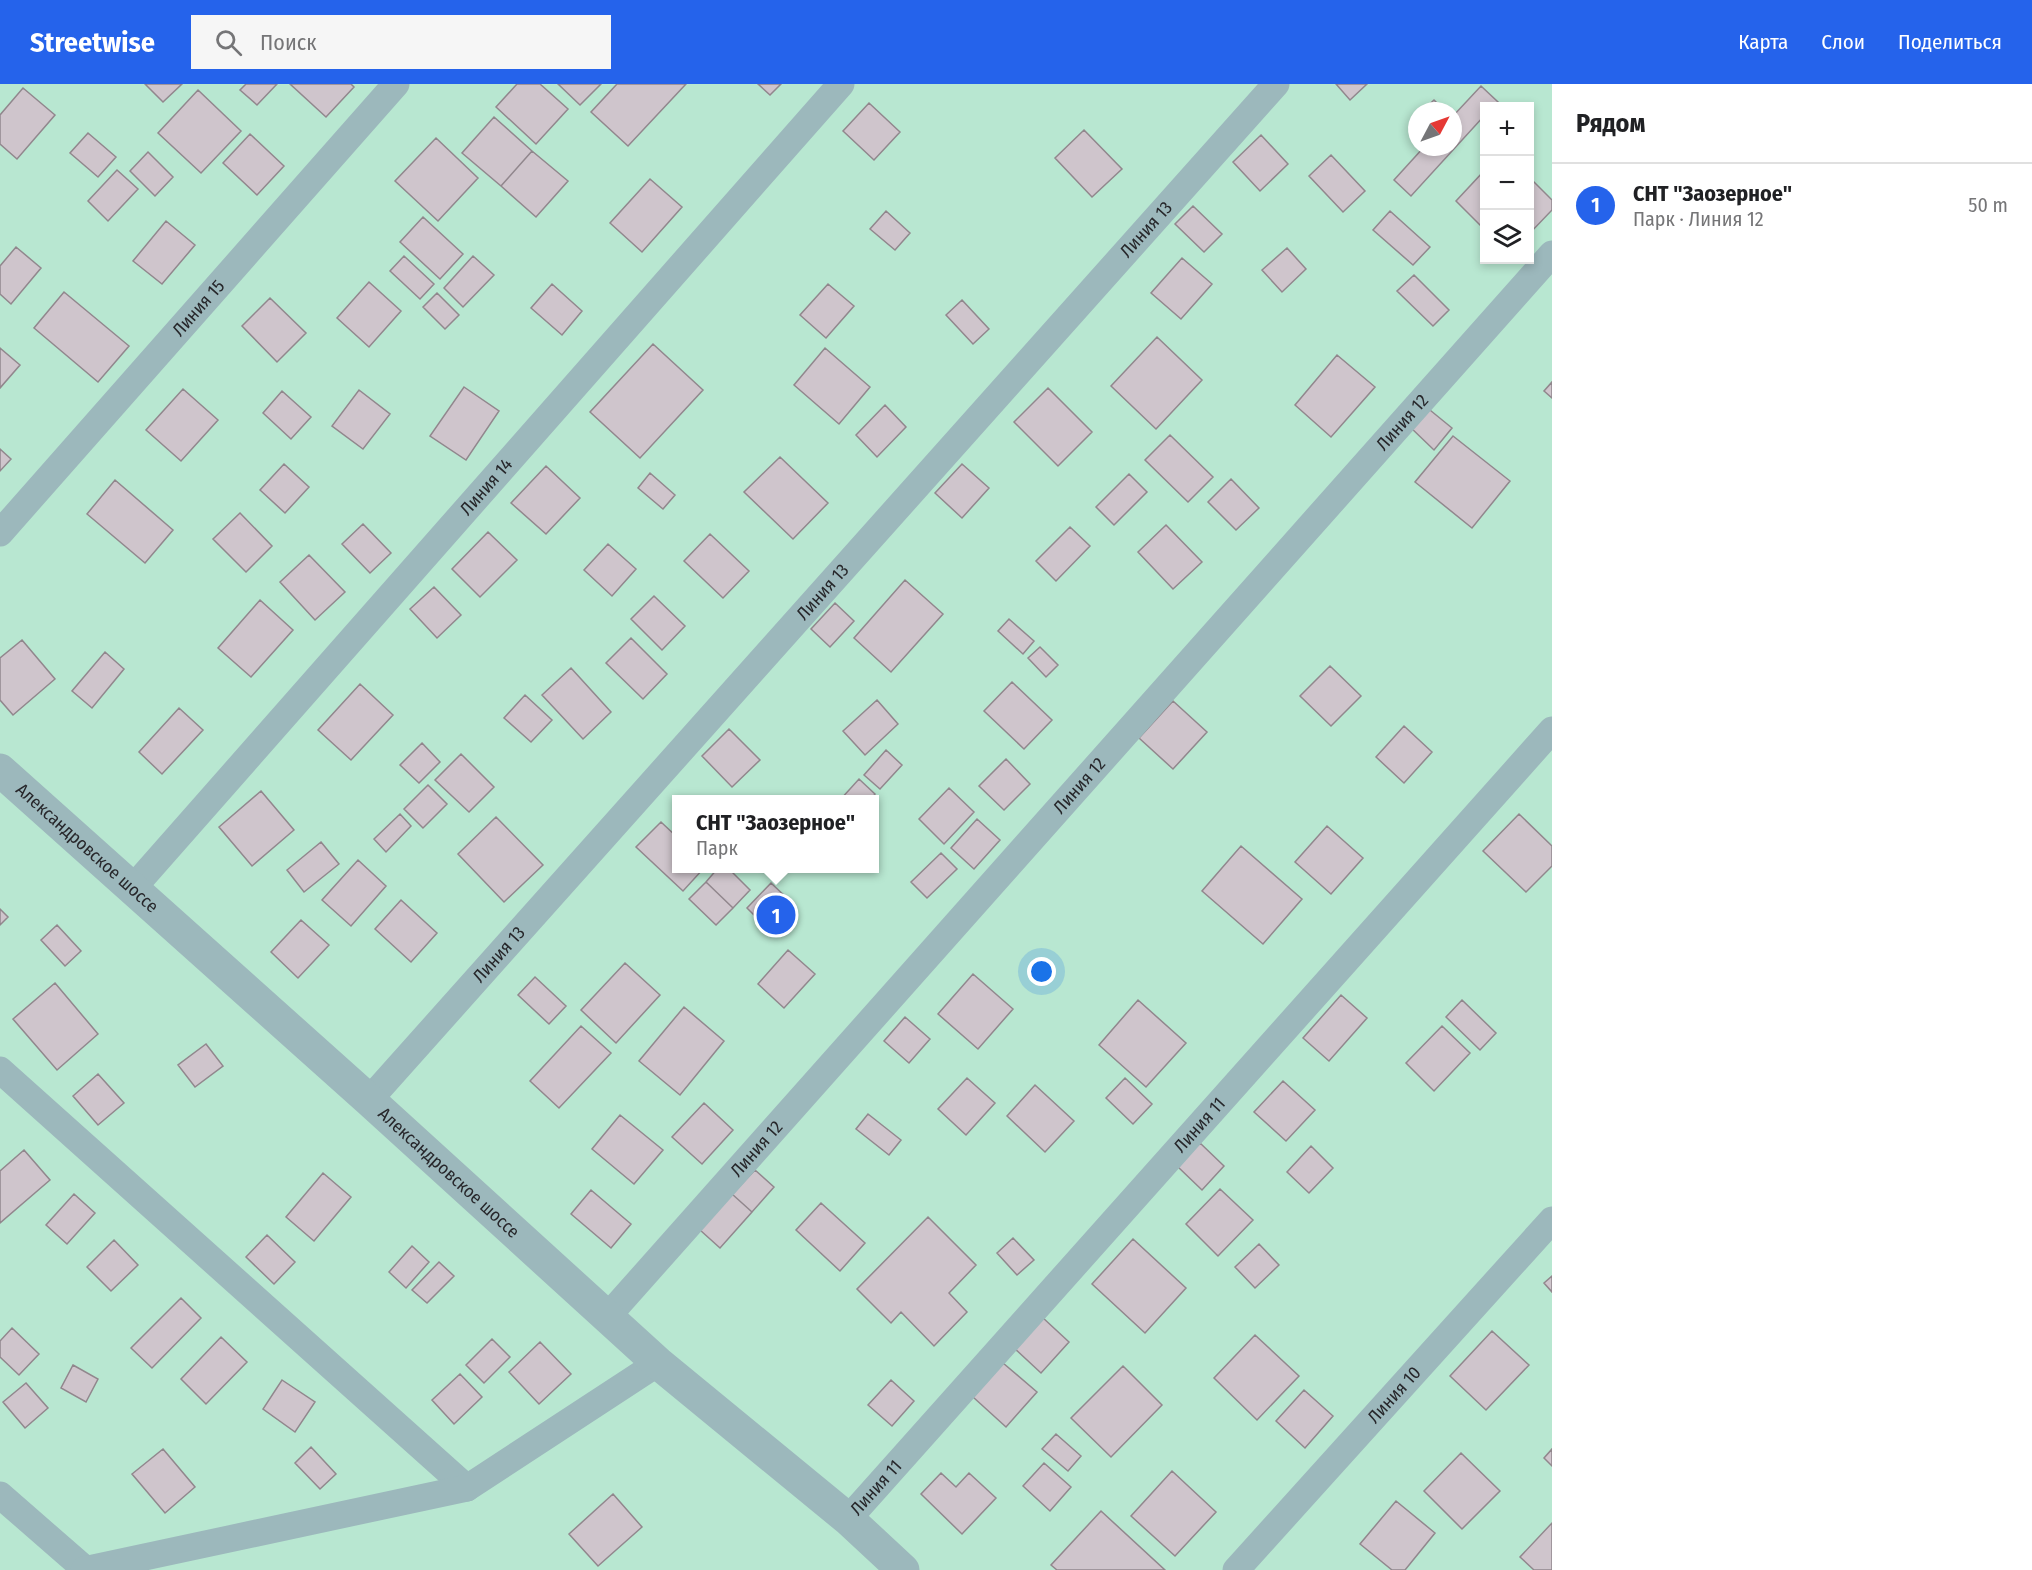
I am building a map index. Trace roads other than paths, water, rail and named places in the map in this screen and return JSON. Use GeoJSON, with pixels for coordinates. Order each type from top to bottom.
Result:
{"type":"FeatureCollection","features":[{"type":"Feature","properties":{"kind":"street","name":"Линия 15"},"geometry":{"type":"LineString","coordinates":[[0,533],[396,84]]}},
{"type":"Feature","properties":{"kind":"street","name":"Линия 14"},"geometry":{"type":"LineString","coordinates":[[132,889],[841,84]]}},
{"type":"Feature","properties":{"kind":"street","name":"Линия 13"},"geometry":{"type":"LineString","coordinates":[[369,1100],[1276,84]]}},
{"type":"Feature","properties":{"kind":"street","name":"Линия 12"},"geometry":{"type":"LineString","coordinates":[[607,1317],[1552,254]]}},
{"type":"Feature","properties":{"kind":"street","name":"Линия 11"},"geometry":{"type":"LineString","coordinates":[[848,1519],[1552,730]]}},
{"type":"Feature","properties":{"kind":"street","name":"Александровское шоссе"},"geometry":{"type":"LineString","coordinates":[[0,770],[369,1100],[658,1363],[848,1519],[903,1570]]}},
{"type":"Feature","properties":{"kind":"street"},"geometry":{"type":"LineString","coordinates":[[0,1070],[467,1488]]}},
{"type":"Feature","properties":{"kind":"street","name":"Линия 10"},"geometry":{"type":"LineString","coordinates":[[1236,1570],[1552,1220]]}},
{"type":"Feature","properties":{"kind":"street"},"geometry":{"type":"LineString","coordinates":[[0,1495],[85,1570],[467,1488],[658,1363]]}},
{"type":"Feature","properties":{"kind":"place","name":"СНТ \"Заозерное\""},"geometry":{"type":"Point","coordinates":[776,915]}}]}
